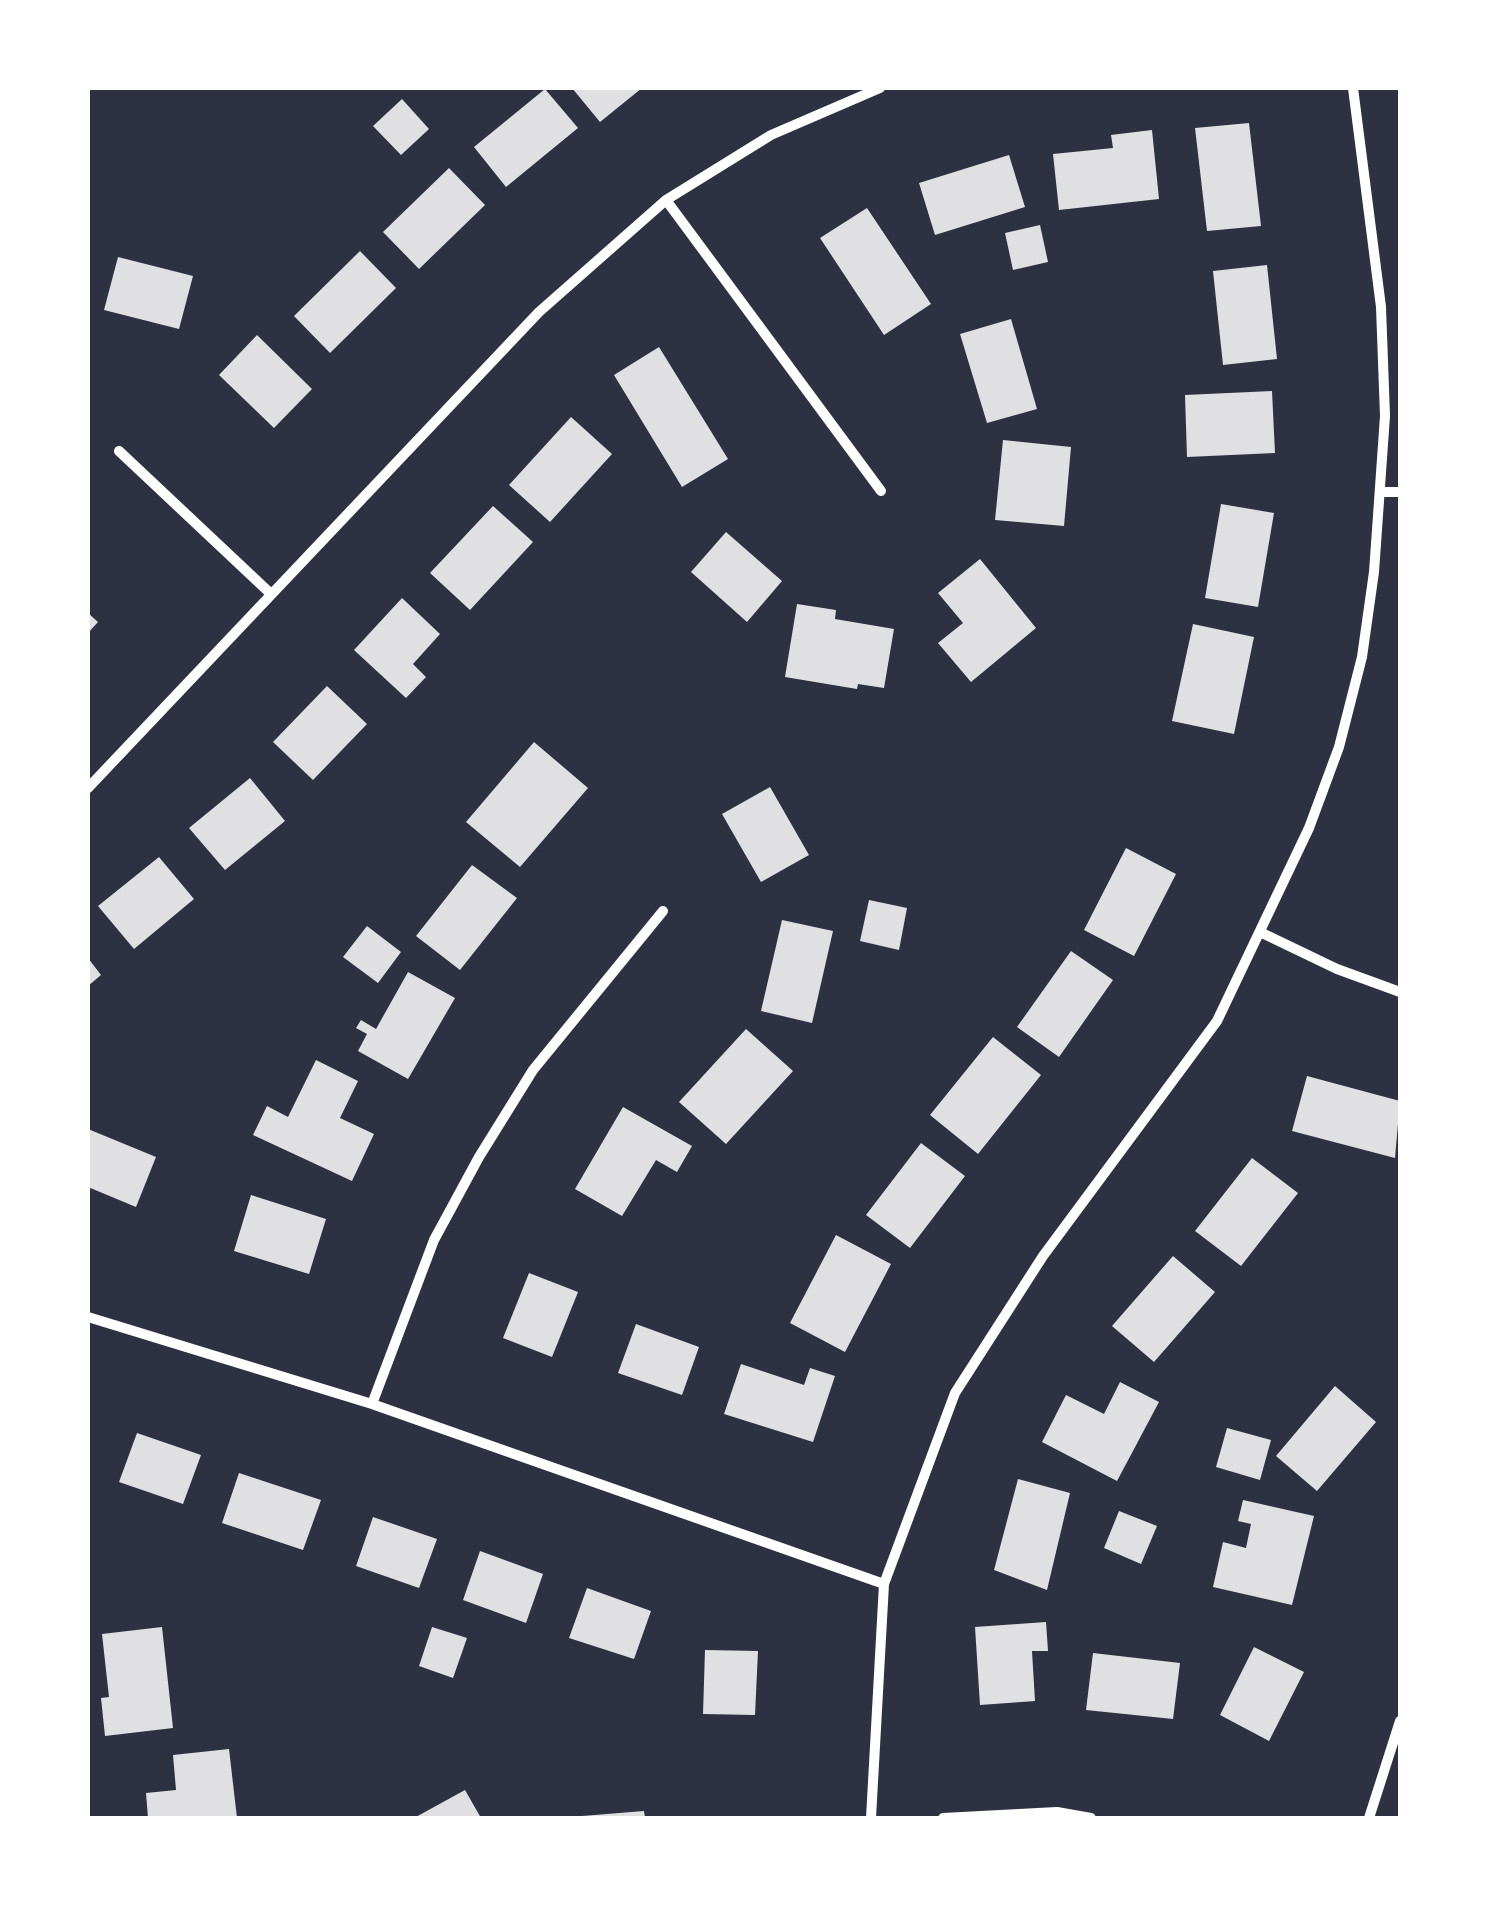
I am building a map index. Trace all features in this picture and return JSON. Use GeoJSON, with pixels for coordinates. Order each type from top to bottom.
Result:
{"type":"FeatureCollection","features":[{"type":"Feature","properties":{"kind":"street"},"geometry":{"type":"LineString","coordinates":[[88,788],[539,312],[666,200],[772,135],[880,88]]}},
{"type":"Feature","properties":{"kind":"street"},"geometry":{"type":"LineString","coordinates":[[871,1818],[884,1584],[956,1394],[1043,1256],[1217,1021],[1262,933],[1340,747],[1362,657],[1381,492],[1385,416],[1381,307],[1353,88]]}},
{"type":"Feature","properties":{"kind":"street"},"geometry":{"type":"LineString","coordinates":[[666,200],[881,490]]}},
{"type":"Feature","properties":{"kind":"street"},"geometry":{"type":"LineString","coordinates":[[118,451],[271,594]]}},
{"type":"Feature","properties":{"kind":"street"},"geometry":{"type":"LineString","coordinates":[[1381,492],[1400,492]]}},
{"type":"Feature","properties":{"kind":"street"},"geometry":{"type":"LineString","coordinates":[[372,1404],[434,1240],[479,1156],[533,1070],[663,911]]}},
{"type":"Feature","properties":{"kind":"street"},"geometry":{"type":"LineString","coordinates":[[1262,933],[1337,969],[1400,992]]}},
{"type":"Feature","properties":{"kind":"street"},"geometry":{"type":"LineString","coordinates":[[88,1317],[372,1404],[884,1584]]}},
{"type":"Feature","properties":{"kind":"street"},"geometry":{"type":"LineString","coordinates":[[1369,1818],[1400,1721]]}},
{"type":"Feature","properties":{"kind":"street"},"geometry":{"type":"LineString","coordinates":[[943,1818],[1056,1812],[1090,1818]]}},
{"type":"Feature","properties":{"kind":"building"},"geometry":{"type":"Polygon","coordinates":[[[572,88],[642,88],[600,122],[572,88]]]}},
{"type":"Feature","properties":{"kind":"building"},"geometry":{"type":"Polygon","coordinates":[[[545,89],[578,128],[506,187],[474,147],[545,89]]]}},
{"type":"Feature","properties":{"kind":"building"},"geometry":{"type":"Polygon","coordinates":[[[402,99],[429,129],[401,155],[373,126],[402,99]]]}},
{"type":"Feature","properties":{"kind":"building"},"geometry":{"type":"Polygon","coordinates":[[[1249,123],[1261,226],[1207,231],[1195,128],[1249,123]]]}},
{"type":"Feature","properties":{"kind":"building"},"geometry":{"type":"Polygon","coordinates":[[[1152,130],[1159,199],[1059,210],[1053,154],[1113,148],[1111,135],[1152,130]]]}},
{"type":"Feature","properties":{"kind":"building"},"geometry":{"type":"Polygon","coordinates":[[[1009,155],[1025,207],[935,235],[919,183],[1009,155]]]}},
{"type":"Feature","properties":{"kind":"building"},"geometry":{"type":"Polygon","coordinates":[[[449,168],[485,205],[419,269],[383,232],[449,168]]]}},
{"type":"Feature","properties":{"kind":"building"},"geometry":{"type":"Polygon","coordinates":[[[867,208],[931,304],[884,335],[820,238],[867,208]]]}},
{"type":"Feature","properties":{"kind":"building"},"geometry":{"type":"Polygon","coordinates":[[[1040,225],[1048,262],[1013,270],[1005,233],[1040,225]]]}},
{"type":"Feature","properties":{"kind":"building"},"geometry":{"type":"Polygon","coordinates":[[[360,251],[396,288],[330,353],[294,316],[360,251]]]}},
{"type":"Feature","properties":{"kind":"building"},"geometry":{"type":"Polygon","coordinates":[[[118,257],[193,276],[179,329],[104,310],[118,257]]]}},
{"type":"Feature","properties":{"kind":"building"},"geometry":{"type":"Polygon","coordinates":[[[1267,265],[1277,359],[1223,365],[1213,271],[1267,265]]]}},
{"type":"Feature","properties":{"kind":"building"},"geometry":{"type":"Polygon","coordinates":[[[1011,319],[1037,409],[987,423],[960,334],[1011,319]]]}},
{"type":"Feature","properties":{"kind":"building"},"geometry":{"type":"Polygon","coordinates":[[[257,335],[312,389],[274,428],[219,375],[257,335]]]}},
{"type":"Feature","properties":{"kind":"building"},"geometry":{"type":"Polygon","coordinates":[[[659,347],[728,459],[682,487],[614,375],[659,347]]]}},
{"type":"Feature","properties":{"kind":"building"},"geometry":{"type":"Polygon","coordinates":[[[1272,391],[1275,453],[1187,457],[1185,395],[1272,391]]]}},
{"type":"Feature","properties":{"kind":"building"},"geometry":{"type":"Polygon","coordinates":[[[571,417],[612,454],[550,522],[509,485],[571,417]]]}},
{"type":"Feature","properties":{"kind":"building"},"geometry":{"type":"Polygon","coordinates":[[[1003,440],[1071,447],[1064,526],[995,520],[1003,440]]]}},
{"type":"Feature","properties":{"kind":"building"},"geometry":{"type":"Polygon","coordinates":[[[1221,504],[1274,513],[1258,607],[1205,598],[1221,504]]]}},
{"type":"Feature","properties":{"kind":"building"},"geometry":{"type":"Polygon","coordinates":[[[493,506],[533,542],[470,610],[430,573],[493,506]]]}},
{"type":"Feature","properties":{"kind":"building"},"geometry":{"type":"Polygon","coordinates":[[[726,532],[782,581],[747,622],[691,572],[726,532]]]}},
{"type":"Feature","properties":{"kind":"building"},"geometry":{"type":"Polygon","coordinates":[[[980,559],[1036,628],[971,682],[938,643],[963,623],[938,593],[980,559]]]}},
{"type":"Feature","properties":{"kind":"building"},"geometry":{"type":"Polygon","coordinates":[[[402,598],[440,634],[413,664],[426,677],[406,698],[354,650],[402,598]]]}},
{"type":"Feature","properties":{"kind":"building"},"geometry":{"type":"Polygon","coordinates":[[[797,604],[836,610],[835,619],[894,629],[884,688],[858,684],[857,689],[785,677],[797,604]]]}},
{"type":"Feature","properties":{"kind":"building"},"geometry":{"type":"Polygon","coordinates":[[[88,613],[98,622],[88,633],[88,613]]]}},
{"type":"Feature","properties":{"kind":"building"},"geometry":{"type":"Polygon","coordinates":[[[1193,624],[1254,637],[1234,734],[1172,721],[1193,624]]]}},
{"type":"Feature","properties":{"kind":"building"},"geometry":{"type":"Polygon","coordinates":[[[327,686],[367,724],[313,780],[273,742],[327,686]]]}},
{"type":"Feature","properties":{"kind":"building"},"geometry":{"type":"Polygon","coordinates":[[[534,742],[588,788],[520,867],[466,822],[534,742]]]}},
{"type":"Feature","properties":{"kind":"building"},"geometry":{"type":"Polygon","coordinates":[[[250,778],[285,821],[225,870],[189,828],[250,778]]]}},
{"type":"Feature","properties":{"kind":"building"},"geometry":{"type":"Polygon","coordinates":[[[770,787],[809,855],[761,882],[722,814],[770,787]]]}},
{"type":"Feature","properties":{"kind":"building"},"geometry":{"type":"Polygon","coordinates":[[[1126,848],[1176,874],[1134,956],[1084,930],[1126,848]]]}},
{"type":"Feature","properties":{"kind":"building"},"geometry":{"type":"Polygon","coordinates":[[[159,857],[194,899],[134,949],[98,906],[159,857]]]}},
{"type":"Feature","properties":{"kind":"building"},"geometry":{"type":"Polygon","coordinates":[[[472,865],[517,898],[460,970],[416,936],[472,865]]]}},
{"type":"Feature","properties":{"kind":"building"},"geometry":{"type":"Polygon","coordinates":[[[869,900],[907,908],[899,950],[860,941],[869,900]]]}},
{"type":"Feature","properties":{"kind":"building"},"geometry":{"type":"Polygon","coordinates":[[[782,920],[833,931],[812,1023],[761,1011],[782,920]]]}},
{"type":"Feature","properties":{"kind":"building"},"geometry":{"type":"Polygon","coordinates":[[[367,926],[401,952],[378,983],[343,957],[367,926]]]}},
{"type":"Feature","properties":{"kind":"building"},"geometry":{"type":"Polygon","coordinates":[[[1071,951],[1113,980],[1059,1057],[1017,1027],[1071,951]]]}},
{"type":"Feature","properties":{"kind":"building"},"geometry":{"type":"Polygon","coordinates":[[[88,958],[101,975],[88,986],[88,958]]]}},
{"type":"Feature","properties":{"kind":"building"},"geometry":{"type":"Polygon","coordinates":[[[408,972],[455,998],[408,1079],[358,1051],[367,1034],[356,1028],[361,1020],[376,1029],[408,972]]]}},
{"type":"Feature","properties":{"kind":"building"},"geometry":{"type":"Polygon","coordinates":[[[746,1029],[793,1071],[726,1144],[679,1102],[746,1029]]]}},
{"type":"Feature","properties":{"kind":"building"},"geometry":{"type":"Polygon","coordinates":[[[993,1037],[1041,1075],[978,1154],[930,1115],[993,1037]]]}},
{"type":"Feature","properties":{"kind":"building"},"geometry":{"type":"Polygon","coordinates":[[[316,1060],[358,1081],[340,1118],[374,1134],[352,1181],[253,1135],[267,1106],[288,1117],[316,1060]]]}},
{"type":"Feature","properties":{"kind":"building"},"geometry":{"type":"Polygon","coordinates":[[[1307,1076],[1400,1101],[1395,1158],[1292,1131],[1307,1076]]]}},
{"type":"Feature","properties":{"kind":"building"},"geometry":{"type":"Polygon","coordinates":[[[623,1107],[692,1146],[677,1172],[656,1160],[622,1216],[575,1189],[623,1107]]]}},
{"type":"Feature","properties":{"kind":"building"},"geometry":{"type":"Polygon","coordinates":[[[88,1129],[156,1157],[136,1207],[88,1187],[88,1129]]]}},
{"type":"Feature","properties":{"kind":"building"},"geometry":{"type":"Polygon","coordinates":[[[921,1143],[965,1176],[910,1248],[866,1215],[921,1143]]]}},
{"type":"Feature","properties":{"kind":"building"},"geometry":{"type":"Polygon","coordinates":[[[1252,1158],[1298,1193],[1241,1266],[1195,1231],[1252,1158]]]}},
{"type":"Feature","properties":{"kind":"building"},"geometry":{"type":"Polygon","coordinates":[[[251,1195],[326,1219],[309,1274],[234,1251],[251,1195]]]}},
{"type":"Feature","properties":{"kind":"building"},"geometry":{"type":"Polygon","coordinates":[[[836,1235],[891,1264],[845,1352],[790,1323],[836,1235]]]}},
{"type":"Feature","properties":{"kind":"building"},"geometry":{"type":"Polygon","coordinates":[[[1173,1256],[1215,1292],[1154,1362],[1112,1326],[1173,1256]]]}},
{"type":"Feature","properties":{"kind":"building"},"geometry":{"type":"Polygon","coordinates":[[[529,1273],[578,1292],[552,1357],[503,1338],[529,1273]]]}},
{"type":"Feature","properties":{"kind":"building"},"geometry":{"type":"Polygon","coordinates":[[[636,1324],[699,1347],[682,1395],[618,1373],[636,1324]]]}},
{"type":"Feature","properties":{"kind":"building"},"geometry":{"type":"Polygon","coordinates":[[[741,1364],[804,1385],[810,1368],[835,1376],[813,1442],[724,1414],[741,1364]]]}},
{"type":"Feature","properties":{"kind":"building"},"geometry":{"type":"Polygon","coordinates":[[[1120,1382],[1159,1402],[1117,1481],[1042,1442],[1066,1395],[1104,1414],[1120,1382]]]}},
{"type":"Feature","properties":{"kind":"building"},"geometry":{"type":"Polygon","coordinates":[[[1335,1386],[1376,1422],[1317,1491],[1276,1456],[1335,1386]]]}},
{"type":"Feature","properties":{"kind":"building"},"geometry":{"type":"Polygon","coordinates":[[[1227,1428],[1271,1440],[1260,1480],[1216,1467],[1227,1428]]]}},
{"type":"Feature","properties":{"kind":"building"},"geometry":{"type":"Polygon","coordinates":[[[137,1433],[201,1455],[183,1504],[119,1482],[137,1433]]]}},
{"type":"Feature","properties":{"kind":"building"},"geometry":{"type":"Polygon","coordinates":[[[239,1473],[321,1500],[303,1550],[222,1523],[239,1473]]]}},
{"type":"Feature","properties":{"kind":"building"},"geometry":{"type":"Polygon","coordinates":[[[1018,1479],[1070,1493],[1047,1590],[994,1570],[1018,1479]]]}},
{"type":"Feature","properties":{"kind":"building"},"geometry":{"type":"Polygon","coordinates":[[[1243,1500],[1314,1516],[1292,1605],[1213,1587],[1223,1542],[1246,1548],[1251,1524],[1238,1521],[1243,1500]]]}},
{"type":"Feature","properties":{"kind":"building"},"geometry":{"type":"Polygon","coordinates":[[[1119,1511],[1157,1526],[1141,1564],[1104,1548],[1119,1511]]]}},
{"type":"Feature","properties":{"kind":"building"},"geometry":{"type":"Polygon","coordinates":[[[373,1517],[437,1539],[419,1588],[356,1566],[373,1517]]]}},
{"type":"Feature","properties":{"kind":"building"},"geometry":{"type":"Polygon","coordinates":[[[480,1551],[543,1574],[526,1623],[463,1600],[480,1551]]]}},
{"type":"Feature","properties":{"kind":"building"},"geometry":{"type":"Polygon","coordinates":[[[587,1588],[651,1611],[634,1659],[569,1638],[587,1588]]]}},
{"type":"Feature","properties":{"kind":"building"},"geometry":{"type":"Polygon","coordinates":[[[1046,1622],[1048,1651],[1032,1651],[1035,1701],[980,1705],[975,1627],[1046,1622]]]}},
{"type":"Feature","properties":{"kind":"building"},"geometry":{"type":"Polygon","coordinates":[[[162,1627],[173,1728],[105,1736],[101,1698],[109,1697],[102,1634],[162,1627]]]}},
{"type":"Feature","properties":{"kind":"building"},"geometry":{"type":"Polygon","coordinates":[[[432,1627],[467,1638],[453,1678],[419,1666],[432,1627]]]}},
{"type":"Feature","properties":{"kind":"building"},"geometry":{"type":"Polygon","coordinates":[[[1254,1647],[1304,1672],[1269,1741],[1220,1715],[1254,1647]]]}},
{"type":"Feature","properties":{"kind":"building"},"geometry":{"type":"Polygon","coordinates":[[[705,1650],[758,1651],[755,1715],[703,1714],[705,1650]]]}},
{"type":"Feature","properties":{"kind":"building"},"geometry":{"type":"Polygon","coordinates":[[[1093,1653],[1180,1663],[1173,1719],[1086,1710],[1093,1653]]]}},
{"type":"Feature","properties":{"kind":"building"},"geometry":{"type":"Polygon","coordinates":[[[229,1749],[237,1818],[148,1818],[146,1793],[176,1790],[173,1755],[229,1749]]]}},
{"type":"Feature","properties":{"kind":"building"},"geometry":{"type":"Polygon","coordinates":[[[465,1790],[481,1818],[414,1818],[465,1790]]]}},
{"type":"Feature","properties":{"kind":"building"},"geometry":{"type":"Polygon","coordinates":[[[644,1811],[645,1818],[582,1816],[644,1811]]]}}]}
